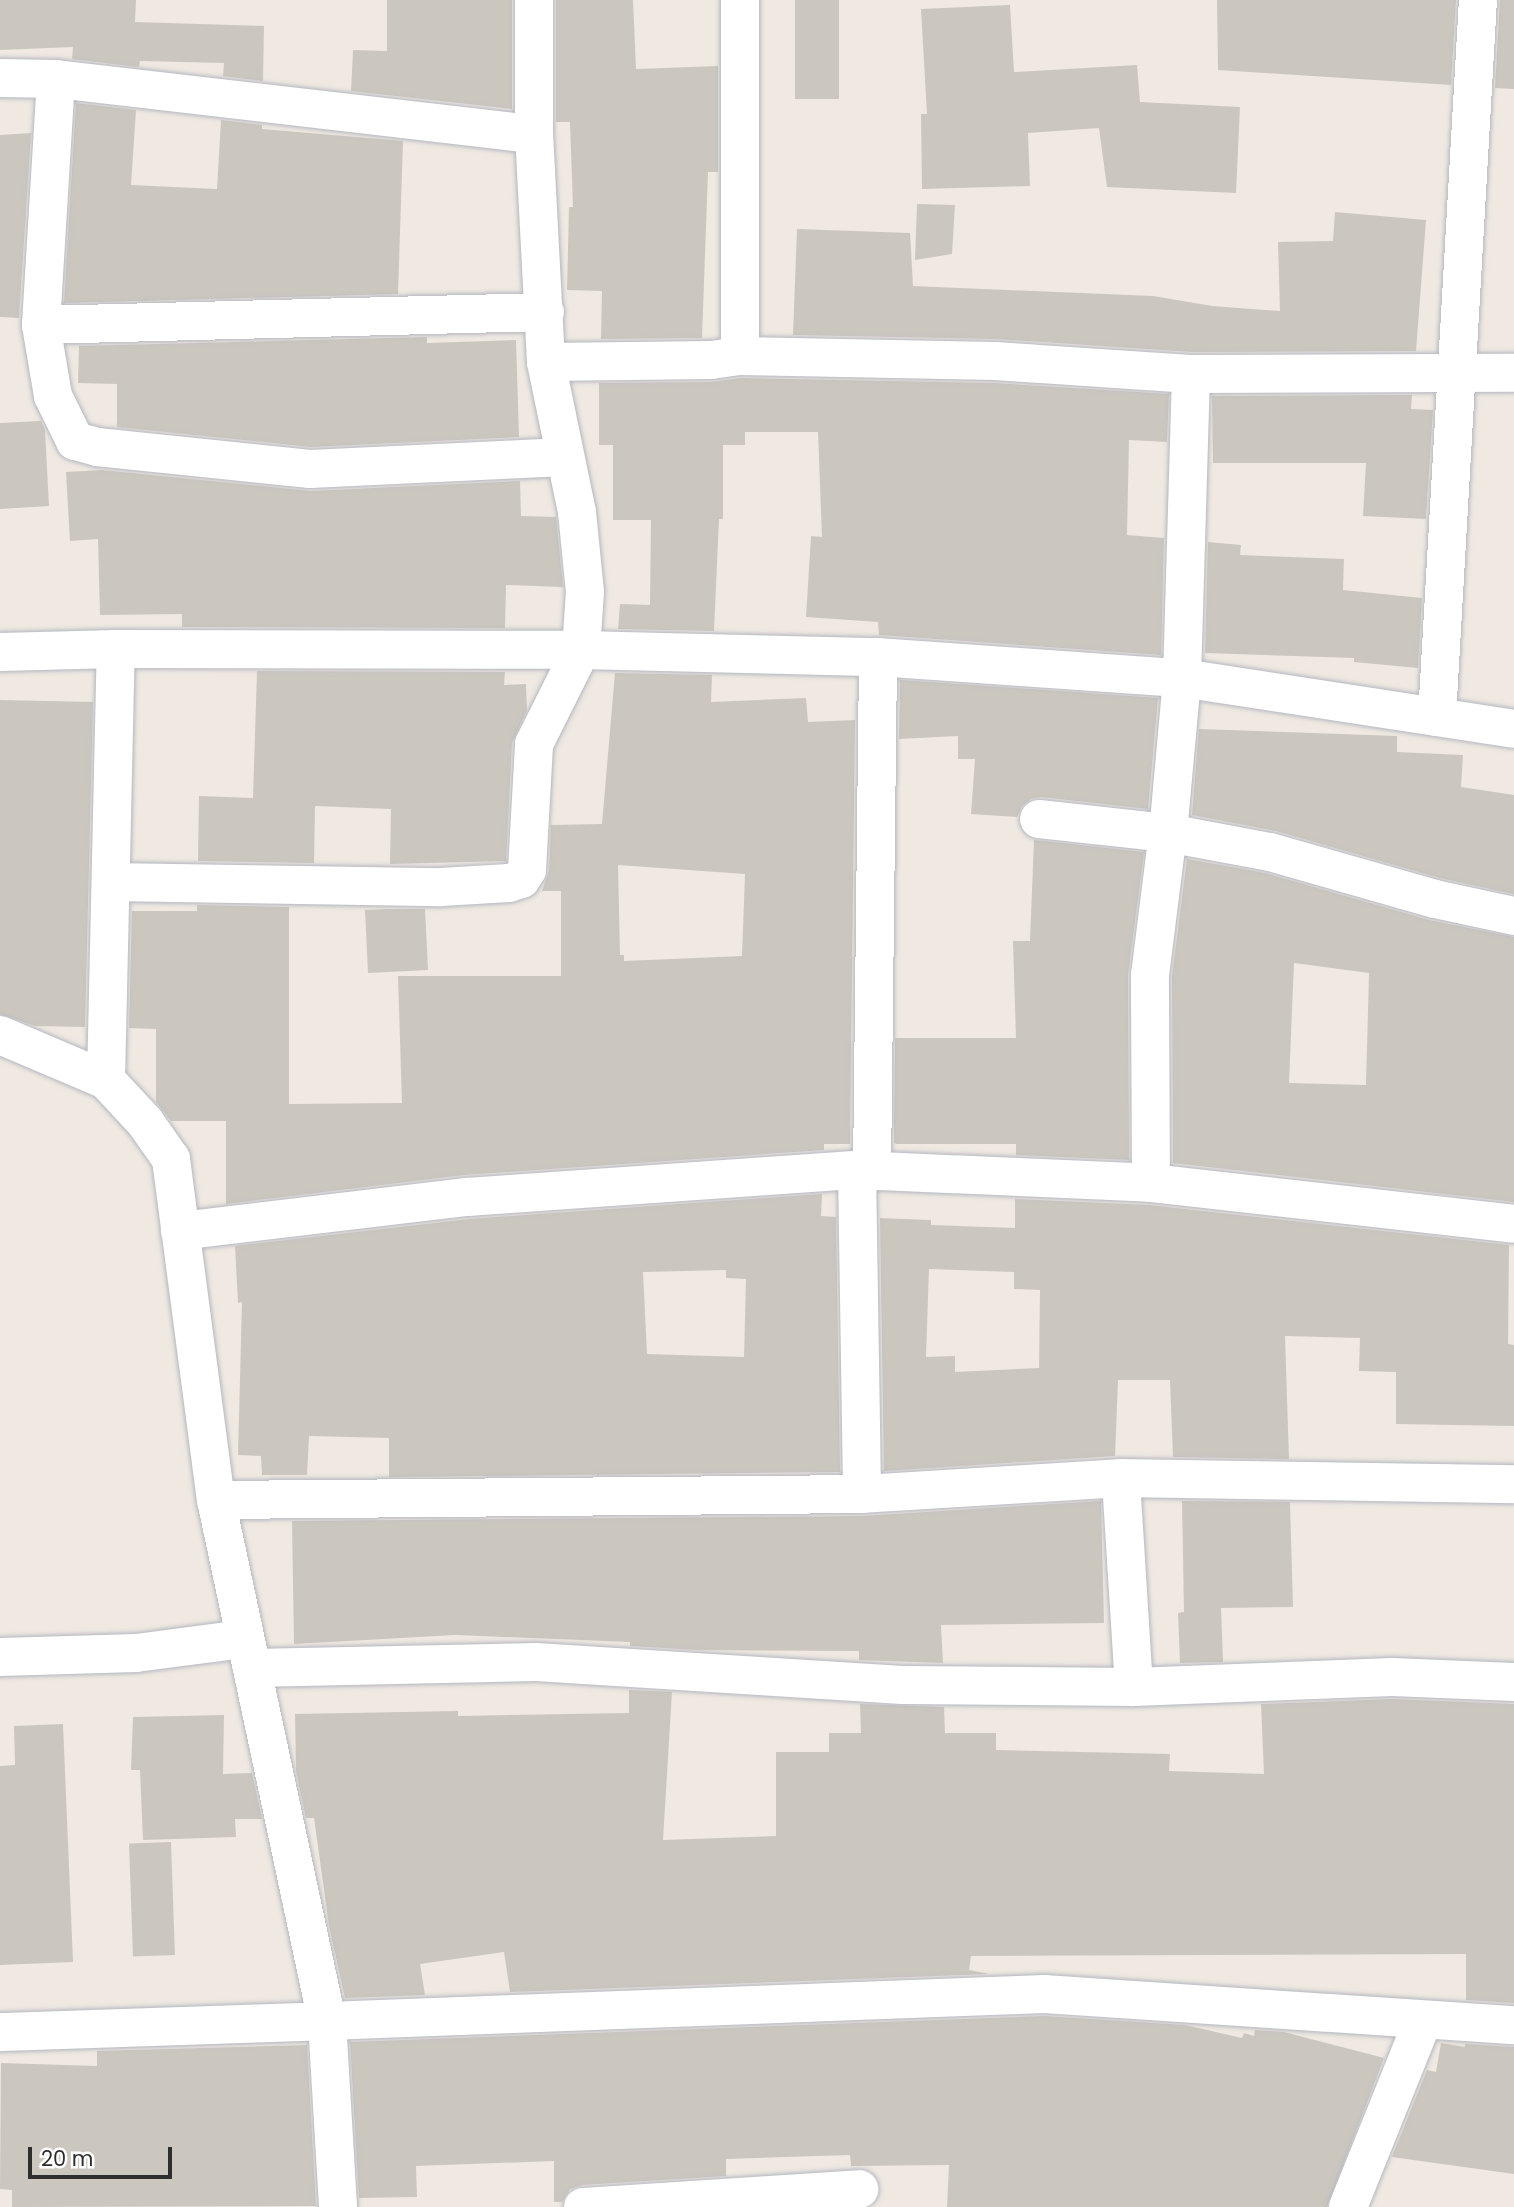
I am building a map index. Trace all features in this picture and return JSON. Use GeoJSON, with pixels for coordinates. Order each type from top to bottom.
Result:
{"type":"FeatureCollection","features":[{"type":"Feature","properties":{"kind":"street"},"geometry":{"type":"LineString","coordinates":[[111,882],[441,887],[497,885],[521,879],[527,870],[534,744],[581,650],[584,563],[546,362],[534,134],[534,0]]}},
{"type":"Feature","properties":{"kind":"street"},"geometry":{"type":"LineString","coordinates":[[740,0],[740,356]]}},
{"type":"Feature","properties":{"kind":"street"},"geometry":{"type":"LineString","coordinates":[[1437,718],[1478,0]]}},
{"type":"Feature","properties":{"kind":"street"},"geometry":{"type":"LineString","coordinates":[[0,78],[57,79],[534,134]]}},
{"type":"Feature","properties":{"kind":"street"},"geometry":{"type":"LineString","coordinates":[[57,79],[41,324],[53,397],[75,441],[97,447],[310,469],[565,457]]}},
{"type":"Feature","properties":{"kind":"street"},"geometry":{"type":"LineString","coordinates":[[41,324],[545,312]]}},
{"type":"Feature","properties":{"kind":"street"},"geometry":{"type":"LineString","coordinates":[[546,362],[711,360],[740,356],[995,361],[1191,374],[1514,373]]}},
{"type":"Feature","properties":{"kind":"street"},"geometry":{"type":"LineString","coordinates":[[1151,1183],[1150,975],[1168,833],[1182,678],[1191,374]]}},
{"type":"Feature","properties":{"kind":"street"},"geometry":{"type":"LineString","coordinates":[[0,652],[116,649],[581,650],[878,657],[1182,678],[1514,729]]}},
{"type":"Feature","properties":{"kind":"street"},"geometry":{"type":"LineString","coordinates":[[106,1080],[116,649]]}},
{"type":"Feature","properties":{"kind":"street"},"geometry":{"type":"LineString","coordinates":[[862,1494],[864,1171],[878,657]]}},
{"type":"Feature","properties":{"kind":"street"},"geometry":{"type":"LineString","coordinates":[[1039,820],[1168,833],[1270,852],[1435,899],[1514,916]]}},
{"type":"Feature","properties":{"kind":"street"},"geometry":{"type":"LineString","coordinates":[[5,1045],[106,1080],[145,1122],[171,1160],[216,1500],[327,2021],[338,2207]]}},
{"type":"Feature","properties":{"kind":"street"},"geometry":{"type":"LineString","coordinates":[[180,1231],[467,1197],[864,1171],[1151,1183],[1514,1224]]}},
{"type":"Feature","properties":{"kind":"street"},"geometry":{"type":"LineString","coordinates":[[216,1500],[862,1494],[1121,1478],[1514,1483]]}},
{"type":"Feature","properties":{"kind":"street"},"geometry":{"type":"LineString","coordinates":[[1121,1478],[1134,1687]]}},
{"type":"Feature","properties":{"kind":"street"},"geometry":{"type":"LineString","coordinates":[[0,1657],[136,1653],[248,1654],[536,1662],[902,1685],[1134,1687],[1392,1677],[1514,1682]]}},
{"type":"Feature","properties":{"kind":"street"},"geometry":{"type":"LineString","coordinates":[[0,2032],[1044,1994],[1514,2025]]}},
{"type":"Feature","properties":{"kind":"street"},"geometry":{"type":"LineString","coordinates":[[1348,2207],[1423,2020]]}},
{"type":"Feature","properties":{"kind":"street"},"geometry":{"type":"LineString","coordinates":[[583,2207],[859,2189]]}},
{"type":"Feature","properties":{"kind":"building"},"geometry":{"type":"Polygon","coordinates":[[[0,0],[136,0],[135,22],[264,26],[263,81],[223,76],[224,63],[140,61],[139,67],[72,59],[73,47],[0,50],[0,0]]]}},
{"type":"Feature","properties":{"kind":"building"},"geometry":{"type":"Polygon","coordinates":[[[387,0],[512,0],[512,109],[351,91],[353,50],[387,51],[387,0]]]}},
{"type":"Feature","properties":{"kind":"building"},"geometry":{"type":"Polygon","coordinates":[[[556,0],[633,0],[636,69],[718,66],[718,172],[708,172],[702,338],[601,339],[602,291],[567,290],[569,207],[573,207],[570,122],[556,122],[556,0]]]}},
{"type":"Feature","properties":{"kind":"building"},"geometry":{"type":"Polygon","coordinates":[[[795,0],[839,0],[839,99],[795,99],[795,0]]]}},
{"type":"Feature","properties":{"kind":"building"},"geometry":{"type":"Polygon","coordinates":[[[1217,0],[1456,0],[1451,85],[1218,70],[1217,0]]]}},
{"type":"Feature","properties":{"kind":"building"},"geometry":{"type":"Polygon","coordinates":[[[1500,0],[1514,0],[1514,89],[1495,88],[1500,0]]]}},
{"type":"Feature","properties":{"kind":"building"},"geometry":{"type":"Polygon","coordinates":[[[1010,5],[1014,72],[1137,65],[1140,102],[1240,107],[1236,193],[1107,187],[1099,128],[1028,133],[1030,186],[922,189],[921,114],[927,114],[921,9],[1010,5]]]}},
{"type":"Feature","properties":{"kind":"building"},"geometry":{"type":"Polygon","coordinates":[[[76,103],[136,110],[131,185],[217,189],[221,120],[262,125],[262,129],[403,141],[398,294],[64,303],[76,103]]]}},
{"type":"Feature","properties":{"kind":"building"},"geometry":{"type":"Polygon","coordinates":[[[31,133],[19,318],[0,317],[0,135],[31,133]]]}},
{"type":"Feature","properties":{"kind":"building"},"geometry":{"type":"Polygon","coordinates":[[[917,204],[955,205],[952,254],[915,260],[917,204]]]}},
{"type":"Feature","properties":{"kind":"building"},"geometry":{"type":"Polygon","coordinates":[[[1335,212],[1426,220],[1416,351],[1192,352],[996,339],[793,335],[797,229],[910,233],[913,286],[1153,296],[1212,306],[1280,311],[1278,242],[1333,241],[1335,212]]]}},
{"type":"Feature","properties":{"kind":"building"},"geometry":{"type":"Polygon","coordinates":[[[427,337],[427,343],[516,340],[519,437],[311,447],[117,427],[117,384],[78,383],[79,346],[427,337]]]}},
{"type":"Feature","properties":{"kind":"building"},"geometry":{"type":"Polygon","coordinates":[[[741,378],[994,383],[1169,394],[1167,442],[1129,440],[1127,535],[1164,538],[1161,655],[879,635],[878,622],[806,617],[811,536],[822,537],[818,432],[745,432],[745,445],[723,445],[723,519],[719,519],[714,631],[618,629],[620,604],[650,605],[651,520],[613,520],[613,445],[599,445],[599,383],[711,382],[741,378]]]}},
{"type":"Feature","properties":{"kind":"building"},"geometry":{"type":"Polygon","coordinates":[[[1412,395],[1411,409],[1433,410],[1426,519],[1363,516],[1366,463],[1213,463],[1212,396],[1412,395]]]}},
{"type":"Feature","properties":{"kind":"building"},"geometry":{"type":"Polygon","coordinates":[[[41,421],[45,430],[49,506],[0,509],[0,423],[41,421]]]}},
{"type":"Feature","properties":{"kind":"building"},"geometry":{"type":"Polygon","coordinates":[[[102,470],[311,491],[520,481],[521,516],[556,517],[563,587],[506,585],[505,628],[182,627],[182,614],[100,615],[98,539],[70,541],[66,472],[102,470]]]}},
{"type":"Feature","properties":{"kind":"building"},"geometry":{"type":"Polygon","coordinates":[[[1208,542],[1241,545],[1240,555],[1344,559],[1343,590],[1422,598],[1418,668],[1354,662],[1354,658],[1205,653],[1208,542]]]}},
{"type":"Feature","properties":{"kind":"building"},"geometry":{"type":"Polygon","coordinates":[[[257,671],[505,672],[504,685],[526,684],[527,710],[512,743],[506,861],[390,864],[391,809],[315,806],[314,863],[198,861],[199,796],[253,798],[257,671]]]}},
{"type":"Feature","properties":{"kind":"building"},"geometry":{"type":"Polygon","coordinates":[[[615,673],[712,675],[711,702],[806,698],[808,722],[855,720],[850,1144],[824,1144],[824,1150],[464,1175],[226,1204],[226,1121],[171,1121],[156,1102],[156,1029],[129,1028],[132,911],[197,911],[197,905],[289,907],[289,1104],[402,1103],[398,976],[561,976],[561,891],[542,891],[549,871],[551,825],[602,824],[615,673]],[[618,865],[620,955],[624,955],[624,961],[742,956],[745,874],[618,865]]]}},
{"type":"Feature","properties":{"kind":"building"},"geometry":{"type":"Polygon","coordinates":[[[900,680],[1158,698],[1148,809],[1041,797],[1031,799],[1022,806],[1017,817],[971,814],[975,759],[958,759],[958,736],[899,739],[900,680]]]}},
{"type":"Feature","properties":{"kind":"building"},"geometry":{"type":"Polygon","coordinates":[[[0,700],[93,702],[85,1027],[35,1026],[0,1014],[0,700]]]}},
{"type":"Feature","properties":{"kind":"building"},"geometry":{"type":"Polygon","coordinates":[[[1199,729],[1397,736],[1397,752],[1463,755],[1461,787],[1514,795],[1514,894],[1440,878],[1276,831],[1192,815],[1199,729]]]}},
{"type":"Feature","properties":{"kind":"building"},"geometry":{"type":"Polygon","coordinates":[[[1034,840],[1144,852],[1128,975],[1129,1160],[1016,1155],[1016,1144],[894,1143],[895,1038],[1016,1038],[1013,941],[1030,941],[1034,840]]]}},
{"type":"Feature","properties":{"kind":"building"},"geometry":{"type":"Polygon","coordinates":[[[1187,859],[1265,873],[1429,920],[1514,937],[1514,1202],[1173,1163],[1172,976],[1187,859]],[[1294,963],[1289,1083],[1366,1085],[1369,973],[1294,963]]]}},
{"type":"Feature","properties":{"kind":"building"},"geometry":{"type":"Polygon","coordinates":[[[425,909],[428,970],[368,973],[365,910],[425,909]]]}},
{"type":"Feature","properties":{"kind":"building"},"geometry":{"type":"Polygon","coordinates":[[[822,1194],[821,1216],[836,1217],[840,1472],[389,1477],[389,1438],[309,1436],[307,1475],[262,1475],[261,1456],[238,1455],[242,1302],[238,1303],[235,1246],[469,1219],[822,1194]],[[726,1270],[643,1272],[647,1354],[744,1357],[746,1279],[726,1278],[726,1270]]]}},
{"type":"Feature","properties":{"kind":"building"},"geometry":{"type":"Polygon","coordinates":[[[1015,1199],[1149,1205],[1509,1245],[1508,1344],[1514,1345],[1514,1426],[1396,1424],[1396,1372],[1359,1371],[1360,1338],[1285,1336],[1289,1459],[1173,1457],[1170,1380],[1118,1380],[1115,1456],[884,1471],[880,1218],[931,1220],[931,1225],[1015,1228],[1015,1199]],[[929,1269],[926,1357],[955,1356],[955,1372],[1039,1368],[1040,1290],[1014,1289],[1014,1272],[929,1269]]]}},
{"type":"Feature","properties":{"kind":"building"},"geometry":{"type":"Polygon","coordinates":[[[1101,1501],[1104,1623],[941,1625],[943,1663],[859,1660],[859,1651],[697,1650],[630,1646],[630,1642],[455,1635],[294,1644],[292,1521],[862,1516],[1101,1501]]]}},
{"type":"Feature","properties":{"kind":"building"},"geometry":{"type":"Polygon","coordinates":[[[1182,1501],[1290,1502],[1293,1607],[1221,1608],[1223,1662],[1180,1663],[1178,1613],[1184,1612],[1182,1501]]]}},
{"type":"Feature","properties":{"kind":"building"},"geometry":{"type":"Polygon","coordinates":[[[629,1690],[672,1692],[663,1840],[776,1836],[776,1752],[829,1752],[829,1733],[861,1733],[860,1704],[944,1707],[945,1733],[996,1733],[996,1750],[1170,1754],[1169,1771],[1264,1774],[1261,1704],[1392,1699],[1514,1704],[1514,2003],[1466,2000],[1466,1954],[971,1956],[969,1970],[989,1974],[510,1992],[504,1952],[420,1964],[425,1995],[345,1998],[329,1926],[314,1818],[306,1818],[296,1771],[295,1714],[458,1711],[458,1716],[629,1713],[629,1690]]]}},
{"type":"Feature","properties":{"kind":"building"},"geometry":{"type":"Polygon","coordinates":[[[224,1715],[223,1774],[252,1773],[262,1819],[235,1819],[236,1837],[143,1840],[140,1770],[131,1770],[133,1717],[224,1715]]]}},
{"type":"Feature","properties":{"kind":"building"},"geometry":{"type":"Polygon","coordinates":[[[63,1724],[73,1962],[0,1965],[0,1766],[15,1765],[14,1726],[63,1724]]]}},
{"type":"Feature","properties":{"kind":"building"},"geometry":{"type":"Polygon","coordinates":[[[171,1842],[175,1955],[133,1956],[129,1843],[171,1842]]]}},
{"type":"Feature","properties":{"kind":"building"},"geometry":{"type":"Polygon","coordinates":[[[1044,2016],[1185,2025],[1242,2038],[1244,2033],[1254,2036],[1255,2030],[1284,2032],[1384,2058],[1327,2207],[947,2207],[949,2165],[851,2166],[850,2155],[726,2159],[726,2176],[582,2185],[570,2189],[562,2202],[554,2202],[554,2161],[416,2166],[417,2197],[359,2198],[350,2042],[1044,2016]]]}},
{"type":"Feature","properties":{"kind":"building"},"geometry":{"type":"Polygon","coordinates":[[[1441,2043],[1465,2047],[1465,2044],[1514,2047],[1514,2174],[1392,2157],[1427,2070],[1436,2072],[1441,2043]]]}},
{"type":"Feature","properties":{"kind":"building"},"geometry":{"type":"Polygon","coordinates":[[[307,2045],[316,2206],[12,2207],[12,2190],[0,2189],[1,2063],[97,2066],[97,2051],[307,2045]]]}}]}
